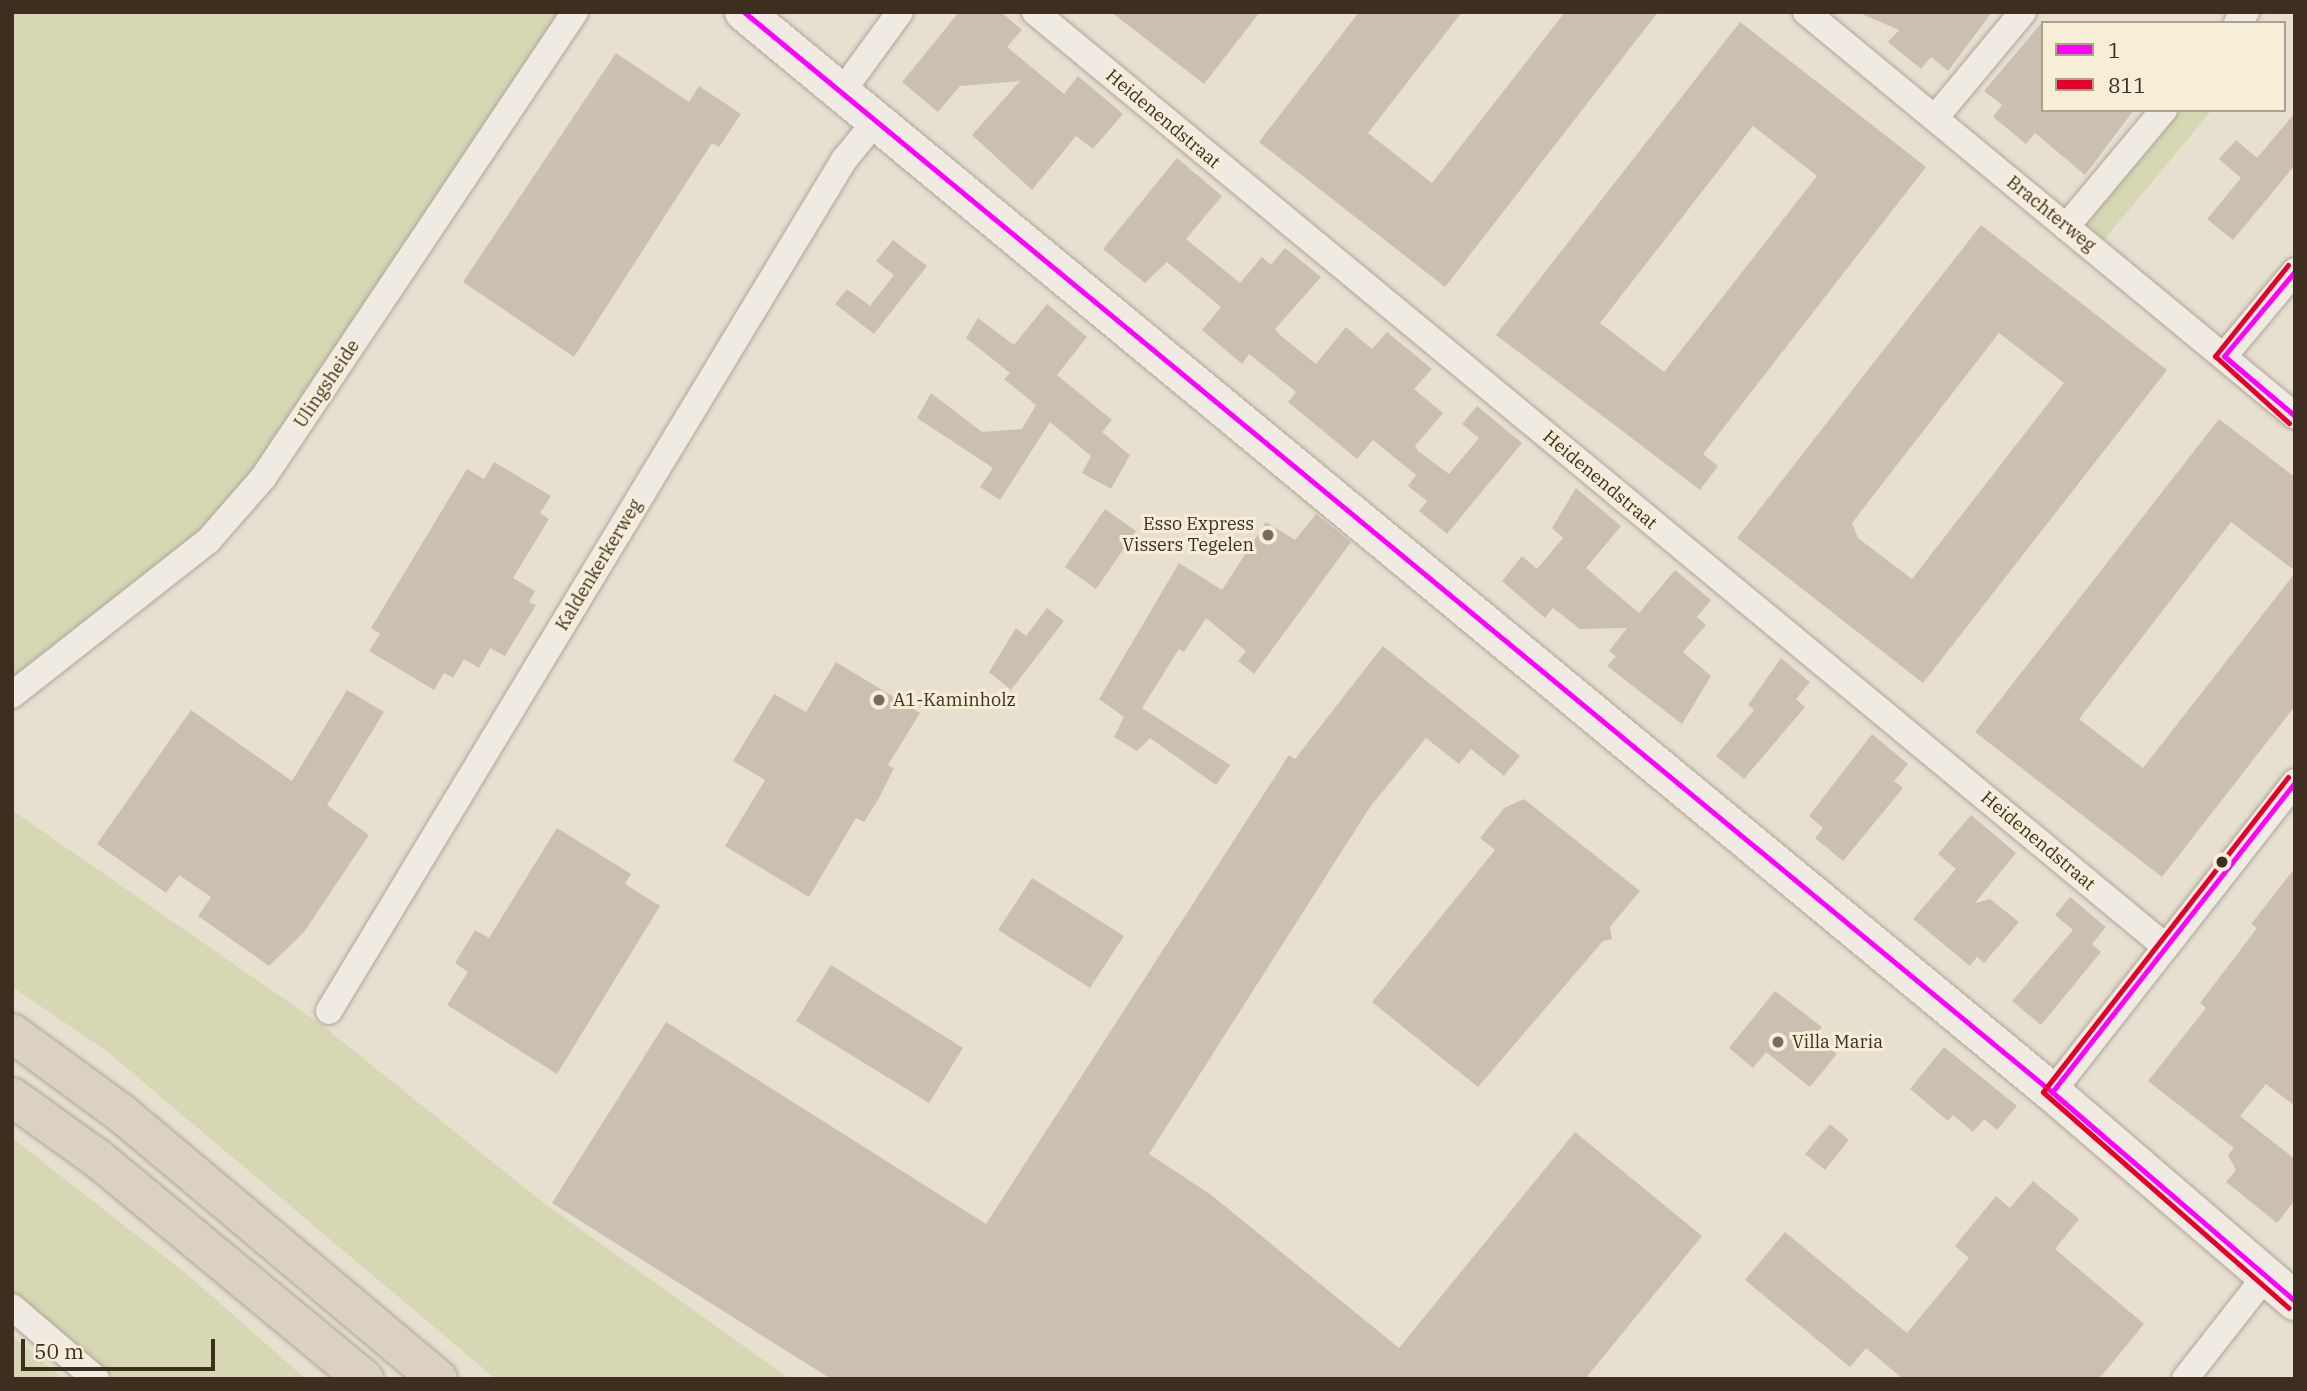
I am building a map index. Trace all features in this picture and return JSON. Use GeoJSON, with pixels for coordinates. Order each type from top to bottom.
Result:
{"type":"FeatureCollection","features":[{"type":"Feature","properties":{"kind":"highway"},"geometry":{"type":"LineString","coordinates":[[12,1033],[121,1113],[438,1379]]}},
{"type":"Feature","properties":{"kind":"highway"},"geometry":{"type":"LineString","coordinates":[[12,1097],[97,1158],[364,1379]]}},
{"type":"Feature","properties":{"kind":"main road"},"geometry":{"type":"LineString","coordinates":[[744,12],[2052,1092],[2295,1301]]}},
{"type":"Feature","properties":{"kind":"street","name":"Ulingsheide"},"geometry":{"type":"LineString","coordinates":[[12,695],[208,541],[263,478],[575,12]]}},
{"type":"Feature","properties":{"kind":"street"},"geometry":{"type":"LineString","coordinates":[[841,93],[900,12]]}},
{"type":"Feature","properties":{"kind":"street","name":"Heidenendstraat"},"geometry":{"type":"LineString","coordinates":[[1035,12],[2166,947]]}},
{"type":"Feature","properties":{"kind":"street","name":"Brachterweg"},"geometry":{"type":"LineString","coordinates":[[1806,12],[2295,416]]}},
{"type":"Feature","properties":{"kind":"street"},"geometry":{"type":"LineString","coordinates":[[1935,118],[2023,12]]}},
{"type":"Feature","properties":{"kind":"street"},"geometry":{"type":"LineString","coordinates":[[2066,227],[2162,112]]}},
{"type":"Feature","properties":{"kind":"street","name":"Kaldenkerkerweg"},"geometry":{"type":"LineString","coordinates":[[329,1011],[844,160],[875,122]]}},
{"type":"Feature","properties":{"kind":"street"},"geometry":{"type":"LineString","coordinates":[[2224,356],[2295,271]]}},
{"type":"Feature","properties":{"kind":"street"},"geometry":{"type":"LineString","coordinates":[[2052,1092],[2295,782]]}},
{"type":"Feature","properties":{"kind":"street"},"geometry":{"type":"LineString","coordinates":[[2185,1379],[2265,1277]]}},
{"type":"Feature","properties":{"kind":"street"},"geometry":{"type":"LineString","coordinates":[[12,1307],[96,1379]]}},
{"type":"Feature","properties":{"kind":"green space"},"geometry":{"type":"Polygon","coordinates":[[[12,12],[560,12],[253,469],[199,532],[12,681],[12,12]]]}},
{"type":"Feature","properties":{"kind":"green space"},"geometry":{"type":"Polygon","coordinates":[[[2176,112],[2210,112],[2104,240],[2083,223],[2176,112]]]}},
{"type":"Feature","properties":{"kind":"green space"},"geometry":{"type":"Polygon","coordinates":[[[12,810],[323,1026],[545,1204],[790,1379],[496,1379],[104,1049],[12,987],[12,810]]]}},
{"type":"Feature","properties":{"kind":"green space"},"geometry":{"type":"Polygon","coordinates":[[[12,1138],[188,1275],[306,1379],[116,1379],[12,1290],[12,1138]]]}},
{"type":"Feature","properties":{"kind":"green space"},"geometry":{"type":"Polygon","coordinates":[[[12,1335],[63,1379],[12,1379],[12,1335]]]}},
{"type":"Feature","properties":{"kind":"building"},"geometry":{"type":"Polygon","coordinates":[[[959,12],[1001,12],[1022,30],[1007,47],[1064,94],[1078,76],[1123,114],[1093,149],[1076,136],[1032,190],[972,135],[1020,81],[960,86],[938,112],[902,82],[959,12]]]}},
{"type":"Feature","properties":{"kind":"building"},"geometry":{"type":"Polygon","coordinates":[[[1111,12],[1260,12],[1204,84],[1111,12]]]}},
{"type":"Feature","properties":{"kind":"building"},"geometry":{"type":"Polygon","coordinates":[[[1359,12],[1462,12],[1368,133],[1432,183],[1565,12],[1658,12],[1445,287],[1259,142],[1359,12]]]}},
{"type":"Feature","properties":{"kind":"building"},"geometry":{"type":"Polygon","coordinates":[[[1857,12],[1992,12],[1948,71],[1931,57],[1921,69],[1888,42],[1899,30],[1857,12]]]}},
{"type":"Feature","properties":{"kind":"building"},"geometry":{"type":"Polygon","coordinates":[[[1740,22],[1926,167],[1703,454],[1718,466],[1700,490],[1496,335],[1740,22]],[[1753,126],[1600,323],[1664,372],[1817,176],[1753,126]]]}},
{"type":"Feature","properties":{"kind":"building"},"geometry":{"type":"Polygon","coordinates":[[[2041,23],[2041,112],[2132,112],[2085,175],[2035,133],[2026,144],[1993,117],[2002,105],[1984,91],[2041,23]]]}},
{"type":"Feature","properties":{"kind":"building"},"geometry":{"type":"Polygon","coordinates":[[[616,53],[689,102],[699,86],[741,114],[719,147],[712,143],[574,357],[463,282],[616,53]]]}},
{"type":"Feature","properties":{"kind":"building"},"geometry":{"type":"Polygon","coordinates":[[[2295,113],[2295,165],[2233,240],[2207,219],[2241,178],[2219,159],[2236,140],[2257,158],[2295,113]]]}},
{"type":"Feature","properties":{"kind":"building"},"geometry":{"type":"Polygon","coordinates":[[[1177,158],[1222,196],[1186,239],[1240,283],[1262,257],[1271,265],[1285,248],[1321,277],[1275,329],[1281,336],[1316,364],[1346,327],[1372,349],[1387,332],[1432,369],[1414,389],[1443,413],[1415,446],[1418,451],[1449,474],[1479,438],[1462,424],[1477,406],[1522,443],[1447,534],[1419,511],[1427,501],[1408,486],[1416,475],[1373,440],[1357,459],[1288,402],[1296,392],[1249,354],[1242,364],[1202,330],[1221,307],[1167,262],[1145,283],[1103,249],[1177,158]]]}},
{"type":"Feature","properties":{"kind":"building"},"geometry":{"type":"Polygon","coordinates":[[[1981,225],[2167,370],[1923,683],[1737,538],[1981,225]],[[1999,333],[1852,523],[1858,538],[1912,579],[2064,383],[1999,333]]]}},
{"type":"Feature","properties":{"kind":"building"},"geometry":{"type":"Polygon","coordinates":[[[893,240],[927,266],[874,334],[835,304],[847,289],[870,306],[894,275],[876,261],[893,240]]]}},
{"type":"Feature","properties":{"kind":"building"},"geometry":{"type":"Polygon","coordinates":[[[1047,304],[1087,337],[1057,375],[1112,420],[1102,432],[1130,455],[1111,489],[1082,473],[1091,456],[1050,422],[1000,500],[980,487],[993,468],[917,418],[931,393],[982,432],[1022,429],[1036,405],[1004,379],[1010,373],[966,338],[978,318],[1014,345],[1047,304]]]}},
{"type":"Feature","properties":{"kind":"building"},"geometry":{"type":"Polygon","coordinates":[[[2219,419],[2295,477],[2295,571],[2231,522],[2079,719],[2143,768],[2295,573],[2295,706],[2162,877],[1975,732],[2219,419]]]}},
{"type":"Feature","properties":{"kind":"building"},"geometry":{"type":"Polygon","coordinates":[[[494,462],[551,496],[540,513],[549,519],[513,578],[535,591],[529,602],[536,605],[505,656],[490,648],[479,668],[464,659],[453,678],[444,673],[434,690],[369,651],[380,634],[371,628],[467,469],[484,479],[494,462]]]}},
{"type":"Feature","properties":{"kind":"building"},"geometry":{"type":"Polygon","coordinates":[[[1576,488],[1621,526],[1586,568],[1639,613],[1675,570],[1711,600],[1697,617],[1706,625],[1683,652],[1711,676],[1682,724],[1607,666],[1616,656],[1609,651],[1627,628],[1580,629],[1553,608],[1545,618],[1502,581],[1522,556],[1537,569],[1563,538],[1552,528],[1576,488]]]}},
{"type":"Feature","properties":{"kind":"building"},"geometry":{"type":"Polygon","coordinates":[[[1105,509],[1136,531],[1096,589],[1065,567],[1105,509]]]}},
{"type":"Feature","properties":{"kind":"building"},"geometry":{"type":"Polygon","coordinates":[[[1316,514],[1351,542],[1254,674],[1238,661],[1246,651],[1206,618],[1184,652],[1179,649],[1142,708],[1230,765],[1216,785],[1150,738],[1137,751],[1114,737],[1124,717],[1099,699],[1179,563],[1222,590],[1266,522],[1295,540],[1316,514]]]}},
{"type":"Feature","properties":{"kind":"building"},"geometry":{"type":"Polygon","coordinates":[[[1047,608],[1064,621],[1011,690],[989,672],[1016,628],[1026,636],[1047,608]]]}},
{"type":"Feature","properties":{"kind":"building"},"geometry":{"type":"Polygon","coordinates":[[[1383,646],[1520,756],[1504,776],[1471,749],[1459,764],[1426,738],[1370,807],[1149,1154],[1210,1194],[1399,1348],[1575,1132],[1702,1236],[1585,1379],[831,1379],[552,1203],[666,1022],[986,1224],[1289,755],[1295,759],[1383,646]]]}},
{"type":"Feature","properties":{"kind":"building"},"geometry":{"type":"Polygon","coordinates":[[[1781,658],[1810,682],[1796,699],[1805,707],[1744,779],[1716,756],[1754,710],[1748,705],[1781,658]]]}},
{"type":"Feature","properties":{"kind":"building"},"geometry":{"type":"Polygon","coordinates":[[[836,662],[920,713],[888,765],[894,768],[878,800],[864,822],[856,818],[809,897],[725,846],[765,780],[733,761],[774,694],[806,712],[836,662]]]}},
{"type":"Feature","properties":{"kind":"building"},"geometry":{"type":"Polygon","coordinates":[[[347,690],[384,712],[327,805],[369,835],[304,932],[269,966],[198,916],[211,897],[179,875],[166,893],[97,844],[191,710],[292,781],[347,690]]]}},
{"type":"Feature","properties":{"kind":"building"},"geometry":{"type":"Polygon","coordinates":[[[1872,734],[1908,764],[1894,781],[1903,788],[1843,861],[1815,838],[1823,828],[1809,816],[1872,734]]]}},
{"type":"Feature","properties":{"kind":"building"},"geometry":{"type":"Polygon","coordinates":[[[1524,799],[1640,891],[1610,927],[1612,939],[1603,941],[1478,1087],[1372,1002],[1495,850],[1480,838],[1504,808],[1524,799]]]}},
{"type":"Feature","properties":{"kind":"building"},"geometry":{"type":"Polygon","coordinates":[[[1971,815],[2016,853],[1975,903],[1990,899],[2019,922],[1984,963],[1977,957],[1970,966],[1913,919],[1956,869],[1938,854],[1971,815]]]}},
{"type":"Feature","properties":{"kind":"building"},"geometry":{"type":"Polygon","coordinates":[[[557,828],[631,874],[625,884],[660,906],[557,1074],[447,1005],[468,972],[455,963],[475,930],[489,938],[557,828]]]}},
{"type":"Feature","properties":{"kind":"building"},"geometry":{"type":"Polygon","coordinates":[[[2295,868],[2295,1106],[2266,1084],[2240,1116],[2295,1159],[2295,1200],[2277,1223],[2226,1182],[2236,1170],[2228,1155],[2234,1148],[2148,1081],[2206,1008],[2200,1003],[2257,928],[2251,924],[2295,868]]]}},
{"type":"Feature","properties":{"kind":"building"},"geometry":{"type":"Polygon","coordinates":[[[1032,878],[1124,936],[1090,988],[998,930],[1032,878]]]}},
{"type":"Feature","properties":{"kind":"building"},"geometry":{"type":"Polygon","coordinates":[[[2070,897],[2106,927],[2092,944],[2101,952],[2041,1025],[2012,1001],[2073,930],[2055,915],[2070,897]]]}},
{"type":"Feature","properties":{"kind":"building"},"geometry":{"type":"Polygon","coordinates":[[[831,965],[963,1048],[929,1103],[796,1021],[831,965]]]}},
{"type":"Feature","properties":{"kind":"building","name":"Villa Maria"},"geometry":{"type":"Polygon","coordinates":[[[1775,991],[1822,1027],[1815,1036],[1837,1054],[1810,1087],[1766,1052],[1753,1068],[1729,1048],[1775,991]]]}},
{"type":"Feature","properties":{"kind":"building"},"geometry":{"type":"Polygon","coordinates":[[[1944,1047],[2017,1106],[1997,1130],[1984,1119],[1973,1132],[1953,1115],[1948,1121],[1910,1089],[1944,1047]]]}},
{"type":"Feature","properties":{"kind":"building"},"geometry":{"type":"Polygon","coordinates":[[[1830,1124],[1849,1140],[1825,1170],[1805,1154],[1830,1124]]]}},
{"type":"Feature","properties":{"kind":"building"},"geometry":{"type":"Polygon","coordinates":[[[2033,1181],[2079,1219],[2055,1249],[2144,1324],[2099,1379],[1903,1379],[1866,1348],[1850,1367],[1745,1280],[1785,1232],[1907,1333],[1969,1258],[1955,1246],[1996,1196],[2010,1208],[2033,1181]]]}},
{"type":"Feature","properties":{"kind":"transit line","name":"1"},"geometry":{"type":"LineString","coordinates":[[744,12],[2052,1092],[2295,1301]]}},
{"type":"Feature","properties":{"kind":"transit line","name":"811"},"geometry":{"type":"LineString","coordinates":[[2288,265],[2215,356],[2289,423]]}},
{"type":"Feature","properties":{"kind":"transit line","name":"1"},"geometry":{"type":"LineString","coordinates":[[2224,356],[2295,271]]}},
{"type":"Feature","properties":{"kind":"transit line","name":"1"},"geometry":{"type":"LineString","coordinates":[[2224,356],[2295,416]]}},
{"type":"Feature","properties":{"kind":"transit line","name":"811"},"geometry":{"type":"LineString","coordinates":[[2288,777],[2043,1092],[2289,1308]]}},
{"type":"Feature","properties":{"kind":"transit line","name":"1"},"geometry":{"type":"LineString","coordinates":[[2052,1092],[2295,782]]}},
{"type":"Feature","properties":{"kind":"place","name":"Esso Express Vissers Tegelen"},"geometry":{"type":"Point","coordinates":[1268,535]}},
{"type":"Feature","properties":{"kind":"place","name":"A1-Kaminholz"},"geometry":{"type":"Point","coordinates":[879,700]}},
{"type":"Feature","properties":{"kind":"place","name":"Villa Maria"},"geometry":{"type":"Point","coordinates":[1778,1042]}}]}
